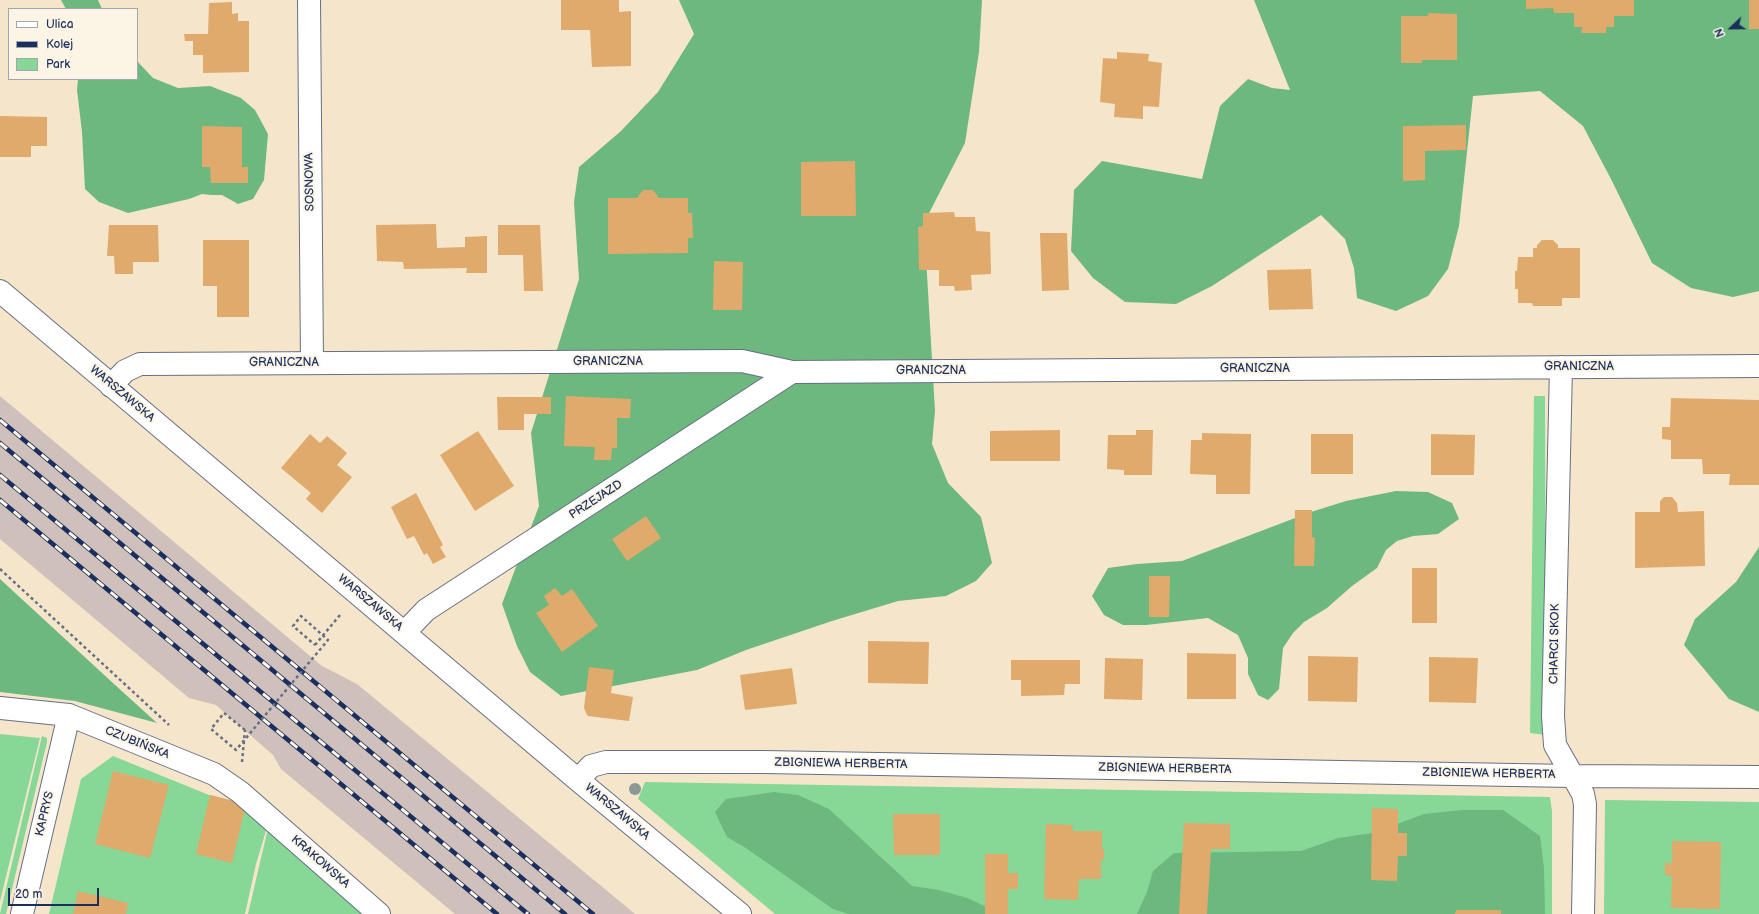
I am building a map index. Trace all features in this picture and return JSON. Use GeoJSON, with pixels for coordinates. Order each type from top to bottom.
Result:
{"type":"FeatureCollection","features":[{"type":"Feature","properties":{"kind":"street","name":"SOSNOWA"},"geometry":{"type":"LineString","coordinates":[[309,0],[312,363]]}},
{"type":"Feature","properties":{"kind":"street","name":"WARSZAWSKA"},"geometry":{"type":"LineString","coordinates":[[0,291],[405,632],[578,780],[740,914]]}},
{"type":"Feature","properties":{"kind":"street","name":"GRANICZNA"},"geometry":{"type":"LineString","coordinates":[[111,386],[125,371],[140,364],[742,361],[792,372],[1759,366]]}},
{"type":"Feature","properties":{"kind":"street","name":"CHARCI SKOK"},"geometry":{"type":"LineString","coordinates":[[1561,367],[1553,716],[1555,745],[1583,794],[1585,804],[1583,914]]}},
{"type":"Feature","properties":{"kind":"street","name":"PRZEJAZD"},"geometry":{"type":"LineString","coordinates":[[405,632],[426,610],[792,372]]}},
{"type":"Feature","properties":{"kind":"street","name":"CZUBIŃSKA"},"geometry":{"type":"LineString","coordinates":[[0,708],[69,715],[214,774],[229,783],[262,810]]}},
{"type":"Feature","properties":{"kind":"street","name":"KAPRYS"},"geometry":{"type":"LineString","coordinates":[[22,914],[69,715]]}},
{"type":"Feature","properties":{"kind":"street","name":"ZBIGNIEWA HERBERTA"},"geometry":{"type":"LineString","coordinates":[[578,780],[591,766],[606,762],[779,762],[1572,776],[1759,777]]}},
{"type":"Feature","properties":{"kind":"street","name":"KRAKOWSKA"},"geometry":{"type":"LineString","coordinates":[[262,810],[379,914]]}},
{"type":"Feature","properties":{"kind":"path"},"geometry":{"type":"LineString","coordinates":[[0,569],[173,728]]}},
{"type":"Feature","properties":{"kind":"path"},"geometry":{"type":"LineString","coordinates":[[244,730],[224,713],[211,729],[236,750],[328,640],[301,616],[293,626],[315,645],[343,612]]}},
{"type":"Feature","properties":{"kind":"shaded area"},"geometry":{"type":"Polygon","coordinates":[[[0,396],[322,666],[357,684],[635,914],[455,914],[281,769],[273,755],[216,705],[189,698],[0,539],[0,396]]]}},
{"type":"Feature","properties":{"kind":"green space"},"geometry":{"type":"Polygon","coordinates":[[[61,0],[98,0],[102,8],[65,8],[61,0]]]}},
{"type":"Feature","properties":{"kind":"green space"},"geometry":{"type":"Polygon","coordinates":[[[679,0],[982,0],[979,52],[965,143],[924,223],[935,411],[932,444],[948,483],[981,517],[992,563],[976,581],[946,596],[898,601],[832,621],[746,650],[697,670],[561,696],[530,672],[517,646],[502,604],[539,506],[531,433],[579,279],[574,202],[579,167],[621,131],[658,92],[694,34],[679,0]]]}},
{"type":"Feature","properties":{"kind":"green space"},"geometry":{"type":"Polygon","coordinates":[[[1254,0],[1759,0],[1759,291],[1733,297],[1691,288],[1652,263],[1583,126],[1540,91],[1473,96],[1459,226],[1448,269],[1428,296],[1396,311],[1357,298],[1354,268],[1345,239],[1321,215],[1212,286],[1176,304],[1125,302],[1093,278],[1071,251],[1074,190],[1102,161],[1202,179],[1220,106],[1248,79],[1272,88],[1290,90],[1254,0]]]}},
{"type":"Feature","properties":{"kind":"green space"},"geometry":{"type":"Polygon","coordinates":[[[138,62],[153,78],[178,88],[210,86],[241,98],[255,110],[268,134],[264,180],[253,199],[238,204],[222,195],[202,194],[189,199],[128,213],[99,202],[85,189],[82,132],[77,90],[78,80],[138,80],[138,62]]]}},
{"type":"Feature","properties":{"kind":"green space"},"geometry":{"type":"Polygon","coordinates":[[[1534,396],[1545,396],[1546,735],[1530,733],[1534,396]]]}},
{"type":"Feature","properties":{"kind":"green space"},"geometry":{"type":"Polygon","coordinates":[[[1396,491],[1428,492],[1452,503],[1459,519],[1438,534],[1413,536],[1397,541],[1386,550],[1377,568],[1352,586],[1327,608],[1304,622],[1293,633],[1283,648],[1279,689],[1268,700],[1258,695],[1248,674],[1248,658],[1238,635],[1208,618],[1146,625],[1123,625],[1104,615],[1092,596],[1108,568],[1137,564],[1182,561],[1311,512],[1346,501],[1396,491]]]}},
{"type":"Feature","properties":{"kind":"green space"},"geometry":{"type":"Polygon","coordinates":[[[1759,547],[1759,712],[1729,699],[1684,645],[1695,619],[1736,582],[1759,547]]]}},
{"type":"Feature","properties":{"kind":"green space"},"geometry":{"type":"Polygon","coordinates":[[[0,579],[157,723],[75,701],[0,692],[0,579]]]}},
{"type":"Feature","properties":{"kind":"green space"},"geometry":{"type":"Polygon","coordinates":[[[0,734],[40,738],[0,901],[0,734]]]}},
{"type":"Feature","properties":{"kind":"green space"},"geometry":{"type":"Polygon","coordinates":[[[42,736],[47,738],[47,742],[6,914],[0,914],[42,736]]]}},
{"type":"Feature","properties":{"kind":"green space"},"geometry":{"type":"Polygon","coordinates":[[[113,756],[209,795],[246,804],[268,824],[256,864],[245,914],[49,914],[81,779],[113,756]]]}},
{"type":"Feature","properties":{"kind":"green space"},"geometry":{"type":"Polygon","coordinates":[[[645,782],[1550,797],[1552,811],[1552,914],[775,914],[638,799],[645,782]]]}},
{"type":"Feature","properties":{"kind":"green space"},"geometry":{"type":"Polygon","coordinates":[[[774,792],[798,795],[829,809],[912,886],[939,890],[967,898],[1002,914],[849,914],[833,909],[746,848],[727,837],[715,812],[726,799],[774,792]]]}},
{"type":"Feature","properties":{"kind":"green space"},"geometry":{"type":"Polygon","coordinates":[[[1605,800],[1759,802],[1759,914],[1604,914],[1605,800]]]}},
{"type":"Feature","properties":{"kind":"green space"},"geometry":{"type":"Polygon","coordinates":[[[1462,810],[1503,810],[1540,836],[1544,868],[1545,914],[1137,914],[1147,892],[1153,871],[1174,853],[1301,851],[1338,838],[1373,833],[1424,814],[1462,810]]]}},
{"type":"Feature","properties":{"kind":"green space"},"geometry":{"type":"Polygon","coordinates":[[[269,824],[373,914],[248,914],[269,824]]]}},
{"type":"Feature","properties":{"kind":"building"},"geometry":{"type":"Polygon","coordinates":[[[561,0],[619,0],[619,12],[631,11],[631,66],[592,67],[590,30],[561,30],[561,0]]]}},
{"type":"Feature","properties":{"kind":"building"},"geometry":{"type":"Polygon","coordinates":[[[1526,0],[1634,0],[1634,16],[1614,16],[1614,27],[1606,27],[1606,33],[1581,33],[1582,27],[1574,27],[1574,13],[1554,13],[1553,8],[1526,9],[1526,0]]]}},
{"type":"Feature","properties":{"kind":"building"},"geometry":{"type":"Polygon","coordinates":[[[1749,0],[1759,0],[1759,29],[1749,29],[1749,0]]]}},
{"type":"Feature","properties":{"kind":"building"},"geometry":{"type":"Polygon","coordinates":[[[232,2],[232,14],[238,13],[238,21],[249,21],[249,72],[203,73],[203,55],[193,55],[193,41],[185,41],[184,34],[208,34],[209,3],[232,2]]]}},
{"type":"Feature","properties":{"kind":"building"},"geometry":{"type":"Polygon","coordinates":[[[1428,13],[1457,14],[1457,60],[1422,60],[1422,63],[1401,63],[1401,16],[1428,16],[1428,13]]]}},
{"type":"Feature","properties":{"kind":"building"},"geometry":{"type":"Polygon","coordinates":[[[1117,52],[1149,54],[1148,61],[1162,63],[1159,107],[1143,106],[1143,119],[1114,117],[1115,104],[1100,102],[1103,58],[1117,59],[1117,52]]]}},
{"type":"Feature","properties":{"kind":"building"},"geometry":{"type":"Polygon","coordinates":[[[0,116],[47,117],[47,146],[31,146],[31,157],[0,157],[0,116]]]}},
{"type":"Feature","properties":{"kind":"building"},"geometry":{"type":"Polygon","coordinates":[[[1466,125],[1466,150],[1425,151],[1425,180],[1403,181],[1403,126],[1466,125]]]}},
{"type":"Feature","properties":{"kind":"building"},"geometry":{"type":"Polygon","coordinates":[[[202,126],[242,127],[242,167],[248,167],[248,183],[211,183],[210,167],[202,167],[202,126]]]}},
{"type":"Feature","properties":{"kind":"building"},"geometry":{"type":"Polygon","coordinates":[[[855,161],[856,216],[801,216],[801,162],[855,161]]]}},
{"type":"Feature","properties":{"kind":"building"},"geometry":{"type":"Polygon","coordinates":[[[643,190],[653,190],[659,198],[688,198],[688,213],[692,213],[693,238],[688,238],[688,253],[608,254],[608,198],[637,198],[643,190]]]}},
{"type":"Feature","properties":{"kind":"building"},"geometry":{"type":"Polygon","coordinates":[[[954,212],[955,217],[975,217],[976,231],[990,232],[991,274],[971,275],[972,290],[955,291],[954,286],[939,286],[939,270],[919,270],[918,227],[923,226],[923,213],[954,212]]]}},
{"type":"Feature","properties":{"kind":"building"},"geometry":{"type":"Polygon","coordinates":[[[436,224],[437,248],[465,247],[465,237],[487,236],[487,273],[466,273],[467,268],[404,269],[403,262],[377,261],[376,225],[436,224]]]}},
{"type":"Feature","properties":{"kind":"building"},"geometry":{"type":"Polygon","coordinates":[[[109,225],[158,225],[159,262],[133,262],[133,274],[115,274],[114,256],[107,256],[109,225]]]}},
{"type":"Feature","properties":{"kind":"building"},"geometry":{"type":"Polygon","coordinates":[[[498,225],[540,225],[543,291],[524,291],[523,255],[498,255],[498,225]]]}},
{"type":"Feature","properties":{"kind":"building"},"geometry":{"type":"Polygon","coordinates":[[[1040,233],[1067,233],[1069,290],[1042,291],[1040,233]]]}},
{"type":"Feature","properties":{"kind":"building"},"geometry":{"type":"Polygon","coordinates":[[[203,240],[249,240],[249,317],[217,317],[217,286],[203,286],[203,240]]]}},
{"type":"Feature","properties":{"kind":"building"},"geometry":{"type":"Polygon","coordinates":[[[1542,240],[1553,240],[1558,245],[1558,248],[1580,248],[1580,298],[1562,298],[1562,306],[1533,306],[1532,303],[1518,303],[1518,289],[1515,289],[1515,271],[1517,271],[1518,257],[1533,257],[1533,248],[1537,248],[1537,245],[1542,240]]]}},
{"type":"Feature","properties":{"kind":"building"},"geometry":{"type":"Polygon","coordinates":[[[714,261],[743,262],[742,310],[713,310],[714,261]]]}},
{"type":"Feature","properties":{"kind":"building"},"geometry":{"type":"Polygon","coordinates":[[[1311,269],[1313,309],[1269,310],[1267,270],[1311,269]]]}},
{"type":"Feature","properties":{"kind":"building"},"geometry":{"type":"Polygon","coordinates":[[[566,396],[631,399],[630,418],[617,418],[617,448],[612,448],[611,460],[594,460],[595,447],[564,446],[566,396]]]}},
{"type":"Feature","properties":{"kind":"building"},"geometry":{"type":"Polygon","coordinates":[[[497,397],[551,397],[551,414],[524,414],[524,430],[498,430],[497,397]]]}},
{"type":"Feature","properties":{"kind":"building"},"geometry":{"type":"Polygon","coordinates":[[[1671,398],[1759,400],[1759,485],[1729,485],[1730,474],[1703,474],[1702,459],[1671,459],[1671,440],[1662,439],[1662,427],[1670,427],[1671,398]]]}},
{"type":"Feature","properties":{"kind":"building"},"geometry":{"type":"Polygon","coordinates":[[[1060,430],[1060,461],[990,461],[990,431],[1060,430]]]}},
{"type":"Feature","properties":{"kind":"building"},"geometry":{"type":"Polygon","coordinates":[[[1136,430],[1153,430],[1152,475],[1124,475],[1124,470],[1107,469],[1108,435],[1136,435],[1136,430]]]}},
{"type":"Feature","properties":{"kind":"building"},"geometry":{"type":"Polygon","coordinates":[[[478,431],[514,486],[475,511],[440,455],[478,431]]]}},
{"type":"Feature","properties":{"kind":"building"},"geometry":{"type":"Polygon","coordinates":[[[1202,433],[1251,434],[1250,494],[1216,494],[1216,475],[1190,474],[1191,440],[1202,440],[1202,433]]]}},
{"type":"Feature","properties":{"kind":"building"},"geometry":{"type":"Polygon","coordinates":[[[310,434],[320,443],[327,436],[347,453],[337,465],[352,477],[322,513],[306,499],[311,493],[281,468],[310,434]]]}},
{"type":"Feature","properties":{"kind":"building"},"geometry":{"type":"Polygon","coordinates":[[[1311,434],[1353,434],[1353,474],[1311,474],[1311,434]]]}},
{"type":"Feature","properties":{"kind":"building"},"geometry":{"type":"Polygon","coordinates":[[[1431,434],[1475,435],[1474,475],[1431,475],[1431,434]]]}},
{"type":"Feature","properties":{"kind":"building"},"geometry":{"type":"Polygon","coordinates":[[[416,493],[443,545],[440,547],[446,557],[433,564],[427,553],[424,555],[414,536],[407,539],[391,507],[416,493]]]}},
{"type":"Feature","properties":{"kind":"building"},"geometry":{"type":"Polygon","coordinates":[[[1664,497],[1672,497],[1677,503],[1678,512],[1704,511],[1705,566],[1635,568],[1635,512],[1660,512],[1660,501],[1664,497]]]}},
{"type":"Feature","properties":{"kind":"building"},"geometry":{"type":"Polygon","coordinates":[[[1295,510],[1312,510],[1312,537],[1315,538],[1314,566],[1294,566],[1295,510]]]}},
{"type":"Feature","properties":{"kind":"building"},"geometry":{"type":"Polygon","coordinates":[[[646,516],[661,538],[627,561],[612,539],[646,516]]]}},
{"type":"Feature","properties":{"kind":"building"},"geometry":{"type":"Polygon","coordinates":[[[1412,568],[1437,568],[1437,623],[1412,623],[1412,568]]]}},
{"type":"Feature","properties":{"kind":"building"},"geometry":{"type":"Polygon","coordinates":[[[1149,576],[1170,576],[1169,617],[1149,617],[1149,576]]]}},
{"type":"Feature","properties":{"kind":"building"},"geometry":{"type":"Polygon","coordinates":[[[555,588],[562,596],[572,589],[598,626],[562,652],[536,613],[549,605],[544,596],[555,588]]]}},
{"type":"Feature","properties":{"kind":"building"},"geometry":{"type":"Polygon","coordinates":[[[868,641],[929,642],[928,684],[868,683],[868,641]]]}},
{"type":"Feature","properties":{"kind":"building"},"geometry":{"type":"Polygon","coordinates":[[[1187,653],[1236,654],[1236,699],[1187,699],[1187,653]]]}},
{"type":"Feature","properties":{"kind":"building"},"geometry":{"type":"Polygon","coordinates":[[[1308,656],[1358,657],[1357,702],[1308,701],[1308,656]]]}},
{"type":"Feature","properties":{"kind":"building"},"geometry":{"type":"Polygon","coordinates":[[[1429,657],[1478,658],[1476,703],[1429,702],[1429,657]]]}},
{"type":"Feature","properties":{"kind":"building"},"geometry":{"type":"Polygon","coordinates":[[[1105,658],[1143,659],[1142,700],[1104,699],[1105,658]]]}},
{"type":"Feature","properties":{"kind":"building"},"geometry":{"type":"Polygon","coordinates":[[[1011,660],[1080,660],[1080,684],[1065,684],[1064,695],[1021,696],[1021,680],[1011,680],[1011,660]]]}},
{"type":"Feature","properties":{"kind":"building"},"geometry":{"type":"Polygon","coordinates":[[[589,667],[614,670],[611,693],[633,697],[629,721],[588,716],[584,708],[589,667]]]}},
{"type":"Feature","properties":{"kind":"building"},"geometry":{"type":"Polygon","coordinates":[[[792,668],[797,704],[745,710],[740,675],[792,668]]]}},
{"type":"Feature","properties":{"kind":"building"},"geometry":{"type":"Polygon","coordinates":[[[113,771],[169,785],[150,858],[95,844],[113,771]]]}},
{"type":"Feature","properties":{"kind":"building"},"geometry":{"type":"Polygon","coordinates":[[[210,795],[246,804],[232,863],[196,854],[210,795]]]}},
{"type":"Feature","properties":{"kind":"building"},"geometry":{"type":"Polygon","coordinates":[[[1372,808],[1398,809],[1398,833],[1407,833],[1407,856],[1398,856],[1397,881],[1371,880],[1372,808]]]}},
{"type":"Feature","properties":{"kind":"building"},"geometry":{"type":"Polygon","coordinates":[[[893,814],[940,814],[940,855],[894,855],[893,814]]]}},
{"type":"Feature","properties":{"kind":"building"},"geometry":{"type":"Polygon","coordinates":[[[1184,823],[1230,824],[1230,849],[1211,849],[1207,914],[1179,914],[1184,823]]]}},
{"type":"Feature","properties":{"kind":"building"},"geometry":{"type":"Polygon","coordinates":[[[1046,824],[1073,825],[1072,831],[1102,831],[1104,859],[1101,861],[1101,879],[1079,879],[1078,900],[1044,899],[1046,824]]]}},
{"type":"Feature","properties":{"kind":"building"},"geometry":{"type":"Polygon","coordinates":[[[1672,841],[1721,842],[1720,909],[1671,908],[1672,876],[1665,875],[1665,863],[1672,863],[1672,841]]]}},
{"type":"Feature","properties":{"kind":"building"},"geometry":{"type":"Polygon","coordinates":[[[985,854],[1008,854],[1008,873],[1018,873],[1018,889],[1008,889],[1008,914],[985,914],[985,854]]]}},
{"type":"Feature","properties":{"kind":"building"},"geometry":{"type":"Polygon","coordinates":[[[78,891],[128,903],[126,914],[73,914],[78,891]]]}},
{"type":"Feature","properties":{"kind":"building"},"geometry":{"type":"Polygon","coordinates":[[[1456,910],[1501,910],[1501,914],[1455,914],[1456,910]]]}},
{"type":"Feature","properties":{"kind":"railway"},"geometry":{"type":"LineString","coordinates":[[0,420],[593,914]]}},
{"type":"Feature","properties":{"kind":"railway"},"geometry":{"type":"LineString","coordinates":[[0,443],[565,914]]}},
{"type":"Feature","properties":{"kind":"railway"},"geometry":{"type":"LineString","coordinates":[[0,475],[528,914]]}},
{"type":"Feature","properties":{"kind":"railway"},"geometry":{"type":"LineString","coordinates":[[0,500],[497,914]]}}]}
